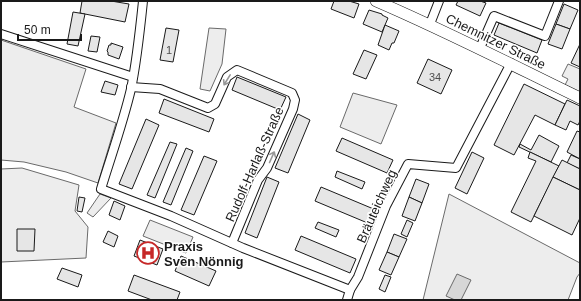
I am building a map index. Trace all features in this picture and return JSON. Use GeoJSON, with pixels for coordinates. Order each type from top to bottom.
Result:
{"type":"FeatureCollection","features":[{"type":"Feature","properties":{"kind":"street","name":"Rudolf-Harlaß-Straße"},"geometry":{"type":"LineString","coordinates":[[143,1],[142,21],[131,87],[101,189],[171,216],[232,243],[350,290]]}},
{"type":"Feature","properties":{"kind":"street","name":"Chemnitzer Straße"},"geometry":{"type":"LineString","coordinates":[[376,1],[430,24],[510,62],[580,98]]}},
{"type":"Feature","properties":{"kind":"street"},"geometry":{"type":"LineString","coordinates":[[430,24],[439,1]]}},
{"type":"Feature","properties":{"kind":"street"},"geometry":{"type":"LineString","coordinates":[[480,48],[494,16],[544,36],[559,1]]}},
{"type":"Feature","properties":{"kind":"street"},"geometry":{"type":"LineString","coordinates":[[1,34],[133,77]]}},
{"type":"Feature","properties":{"kind":"street","name":"Bräuteichweg"},"geometry":{"type":"LineString","coordinates":[[347,300],[350,290],[358,277],[386,206],[408,164],[456,168],[510,62]]}},
{"type":"Feature","properties":{"kind":"street","name":"Rudolf-Harlaß-Straße"},"geometry":{"type":"LineString","coordinates":[[131,87],[160,89],[208,108],[215,104],[227,77],[237,70],[292,93],[295,100],[293,109],[267,168],[258,180],[232,243]]}},
{"type":"Feature","properties":{"kind":"shaded area"},"geometry":{"type":"Polygon","coordinates":[[[209,28],[226,29],[222,64],[210,91],[200,89],[209,28]]]}},
{"type":"Feature","properties":{"kind":"shaded area"},"geometry":{"type":"Polygon","coordinates":[[[1,40],[86,69],[74,107],[116,123],[98,183],[66,172],[24,162],[1,160],[1,40]]]}},
{"type":"Feature","properties":{"kind":"shaded area"},"geometry":{"type":"Polygon","coordinates":[[[568,64],[580,69],[580,92],[565,85],[568,79],[562,76],[568,64]]]}},
{"type":"Feature","properties":{"kind":"shaded area"},"geometry":{"type":"Polygon","coordinates":[[[353,93],[397,105],[381,144],[340,127],[353,93]]]}},
{"type":"Feature","properties":{"kind":"shaded area"},"geometry":{"type":"Polygon","coordinates":[[[22,168],[79,185],[75,211],[88,227],[86,258],[1,262],[1,169],[22,168]]]}},
{"type":"Feature","properties":{"kind":"shaded area"},"geometry":{"type":"Polygon","coordinates":[[[100,194],[111,198],[93,217],[87,213],[100,194]]]}},
{"type":"Feature","properties":{"kind":"shaded area"},"geometry":{"type":"Polygon","coordinates":[[[449,194],[580,263],[580,273],[568,300],[423,300],[449,194]]]}},
{"type":"Feature","properties":{"kind":"shaded area"},"geometry":{"type":"Polygon","coordinates":[[[150,220],[193,237],[186,253],[143,236],[150,220]]]}},
{"type":"Feature","properties":{"kind":"shaded area"},"geometry":{"type":"Polygon","coordinates":[[[457,274],[471,280],[461,300],[455,300],[446,296],[457,274]]]}},
{"type":"Feature","properties":{"kind":"building"},"geometry":{"type":"Polygon","coordinates":[[[82,1],[111,1],[129,4],[125,22],[80,13],[82,1]]]}},
{"type":"Feature","properties":{"kind":"building"},"geometry":{"type":"Polygon","coordinates":[[[334,1],[349,1],[359,4],[354,18],[331,9],[334,1]]]}},
{"type":"Feature","properties":{"kind":"building"},"geometry":{"type":"Polygon","coordinates":[[[458,1],[480,1],[486,3],[480,16],[456,5],[458,1]]]}},
{"type":"Feature","properties":{"kind":"building"},"geometry":{"type":"Polygon","coordinates":[[[564,4],[578,10],[570,29],[556,24],[564,4]]]}},
{"type":"Feature","properties":{"kind":"building"},"geometry":{"type":"Polygon","coordinates":[[[369,10],[382,14],[388,18],[382,32],[363,24],[369,10]]]}},
{"type":"Feature","properties":{"kind":"building"},"geometry":{"type":"Polygon","coordinates":[[[73,12],[85,14],[78,46],[67,44],[73,12]]]}},
{"type":"Feature","properties":{"kind":"building"},"geometry":{"type":"Polygon","coordinates":[[[499,23],[542,40],[537,53],[494,35],[499,23]]]}},
{"type":"Feature","properties":{"kind":"building"},"geometry":{"type":"Polygon","coordinates":[[[556,24],[570,29],[562,49],[548,44],[556,24]]]}},
{"type":"Feature","properties":{"kind":"building"},"geometry":{"type":"Polygon","coordinates":[[[385,25],[399,31],[389,50],[378,45],[385,25]]]}},
{"type":"Feature","properties":{"kind":"building"},"geometry":{"type":"Polygon","coordinates":[[[166,28],[179,30],[173,62],[160,60],[166,28]]]}},
{"type":"Feature","properties":{"kind":"building"},"geometry":{"type":"Polygon","coordinates":[[[91,36],[100,37],[97,52],[88,51],[91,36]]]}},
{"type":"Feature","properties":{"kind":"building"},"geometry":{"type":"Polygon","coordinates":[[[111,43],[123,47],[119,59],[108,55],[107,51],[111,43]]]}},
{"type":"Feature","properties":{"kind":"building"},"geometry":{"type":"Polygon","coordinates":[[[580,44],[580,67],[571,63],[580,44]]]}},
{"type":"Feature","properties":{"kind":"building"},"geometry":{"type":"Polygon","coordinates":[[[364,50],[377,55],[366,79],[353,74],[364,50]]]}},
{"type":"Feature","properties":{"kind":"building"},"geometry":{"type":"Polygon","coordinates":[[[428,59],[452,70],[441,94],[417,83],[428,59]]]}},
{"type":"Feature","properties":{"kind":"building"},"geometry":{"type":"Polygon","coordinates":[[[237,77],[286,97],[280,110],[232,90],[237,77]]]}},
{"type":"Feature","properties":{"kind":"building"},"geometry":{"type":"Polygon","coordinates":[[[105,81],[118,85],[115,95],[101,92],[105,81]]]}},
{"type":"Feature","properties":{"kind":"building"},"geometry":{"type":"Polygon","coordinates":[[[524,84],[565,104],[555,125],[535,115],[514,155],[494,145],[524,84]]]}},
{"type":"Feature","properties":{"kind":"building"},"geometry":{"type":"Polygon","coordinates":[[[164,99],[214,119],[209,132],[159,113],[164,99]]]}},
{"type":"Feature","properties":{"kind":"building"},"geometry":{"type":"Polygon","coordinates":[[[567,100],[580,106],[580,121],[578,125],[570,121],[566,130],[555,125],[567,100]]]}},
{"type":"Feature","properties":{"kind":"building"},"geometry":{"type":"Polygon","coordinates":[[[298,114],[310,120],[288,173],[275,168],[298,114]]]}},
{"type":"Feature","properties":{"kind":"building"},"geometry":{"type":"Polygon","coordinates":[[[146,119],[159,125],[132,189],[119,184],[146,119]]]}},
{"type":"Feature","properties":{"kind":"building"},"geometry":{"type":"Polygon","coordinates":[[[577,131],[580,132],[580,159],[567,152],[577,131]]]}},
{"type":"Feature","properties":{"kind":"building"},"geometry":{"type":"Polygon","coordinates":[[[539,135],[559,146],[551,162],[519,147],[520,144],[531,150],[539,135]]]}},
{"type":"Feature","properties":{"kind":"building"},"geometry":{"type":"Polygon","coordinates":[[[342,138],[393,160],[387,173],[336,151],[342,138]]]}},
{"type":"Feature","properties":{"kind":"building"},"geometry":{"type":"Polygon","coordinates":[[[170,142],[177,144],[155,198],[147,195],[170,142]]]}},
{"type":"Feature","properties":{"kind":"building"},"geometry":{"type":"Polygon","coordinates":[[[186,148],[193,151],[171,205],[163,202],[186,148]]]}},
{"type":"Feature","properties":{"kind":"building"},"geometry":{"type":"Polygon","coordinates":[[[472,152],[484,158],[467,194],[455,188],[472,152]]]}},
{"type":"Feature","properties":{"kind":"building"},"geometry":{"type":"Polygon","coordinates":[[[530,152],[559,166],[531,222],[511,212],[536,161],[528,158],[530,152]]]}},
{"type":"Feature","properties":{"kind":"building"},"geometry":{"type":"Polygon","coordinates":[[[571,155],[580,159],[580,169],[567,163],[571,155]]]}},
{"type":"Feature","properties":{"kind":"building"},"geometry":{"type":"Polygon","coordinates":[[[204,156],[217,161],[194,215],[181,210],[204,156]]]}},
{"type":"Feature","properties":{"kind":"building"},"geometry":{"type":"Polygon","coordinates":[[[562,160],[580,169],[580,190],[553,177],[562,160]]]}},
{"type":"Feature","properties":{"kind":"building"},"geometry":{"type":"Polygon","coordinates":[[[337,171],[365,182],[362,189],[335,177],[337,171]]]}},
{"type":"Feature","properties":{"kind":"building"},"geometry":{"type":"Polygon","coordinates":[[[267,177],[279,182],[257,238],[245,233],[267,177]]]}},
{"type":"Feature","properties":{"kind":"building"},"geometry":{"type":"Polygon","coordinates":[[[553,177],[580,190],[580,218],[572,235],[534,216],[553,177]]]}},
{"type":"Feature","properties":{"kind":"building"},"geometry":{"type":"Polygon","coordinates":[[[416,179],[429,184],[422,203],[409,197],[416,179]]]}},
{"type":"Feature","properties":{"kind":"building"},"geometry":{"type":"Polygon","coordinates":[[[321,187],[376,210],[370,224],[315,201],[321,187]]]}},
{"type":"Feature","properties":{"kind":"building"},"geometry":{"type":"Polygon","coordinates":[[[79,197],[85,198],[82,212],[77,211],[79,197]]]}},
{"type":"Feature","properties":{"kind":"building"},"geometry":{"type":"Polygon","coordinates":[[[409,197],[422,203],[415,221],[402,216],[409,197]]]}},
{"type":"Feature","properties":{"kind":"building"},"geometry":{"type":"Polygon","coordinates":[[[114,201],[125,206],[120,220],[109,215],[114,201]]]}},
{"type":"Feature","properties":{"kind":"building"},"geometry":{"type":"Polygon","coordinates":[[[407,220],[413,223],[407,237],[401,234],[407,220]]]}},
{"type":"Feature","properties":{"kind":"building"},"geometry":{"type":"Polygon","coordinates":[[[318,222],[339,230],[336,237],[315,228],[318,222]]]}},
{"type":"Feature","properties":{"kind":"building"},"geometry":{"type":"Polygon","coordinates":[[[17,229],[35,229],[34,251],[17,251],[17,229]]]}},
{"type":"Feature","properties":{"kind":"building"},"geometry":{"type":"Polygon","coordinates":[[[108,231],[118,236],[114,247],[103,242],[108,231]]]}},
{"type":"Feature","properties":{"kind":"building"},"geometry":{"type":"Polygon","coordinates":[[[394,234],[407,239],[399,257],[387,252],[394,234]]]}},
{"type":"Feature","properties":{"kind":"building"},"geometry":{"type":"Polygon","coordinates":[[[301,236],[356,259],[350,273],[295,250],[301,236]]]}},
{"type":"Feature","properties":{"kind":"building","name":"Praxis Sven Nönnig"},"geometry":{"type":"Polygon","coordinates":[[[140,240],[163,249],[157,265],[134,256],[140,240]]]}},
{"type":"Feature","properties":{"kind":"building"},"geometry":{"type":"Polygon","coordinates":[[[387,252],[399,257],[391,275],[379,270],[387,252]]]}},
{"type":"Feature","properties":{"kind":"building"},"geometry":{"type":"Polygon","coordinates":[[[181,256],[216,271],[209,286],[175,271],[181,256]]]}},
{"type":"Feature","properties":{"kind":"building"},"geometry":{"type":"Polygon","coordinates":[[[62,268],[82,275],[78,287],[57,279],[62,268]]]}},
{"type":"Feature","properties":{"kind":"building"},"geometry":{"type":"Polygon","coordinates":[[[134,275],[180,292],[177,300],[152,300],[128,291],[134,275]]]}},
{"type":"Feature","properties":{"kind":"building"},"geometry":{"type":"Polygon","coordinates":[[[385,275],[391,277],[385,292],[379,289],[385,275]]]}},
{"type":"Feature","properties":{"kind":"place","name":"Praxis Sven Nönnig"},"geometry":{"type":"Point","coordinates":[148,253]}}]}
